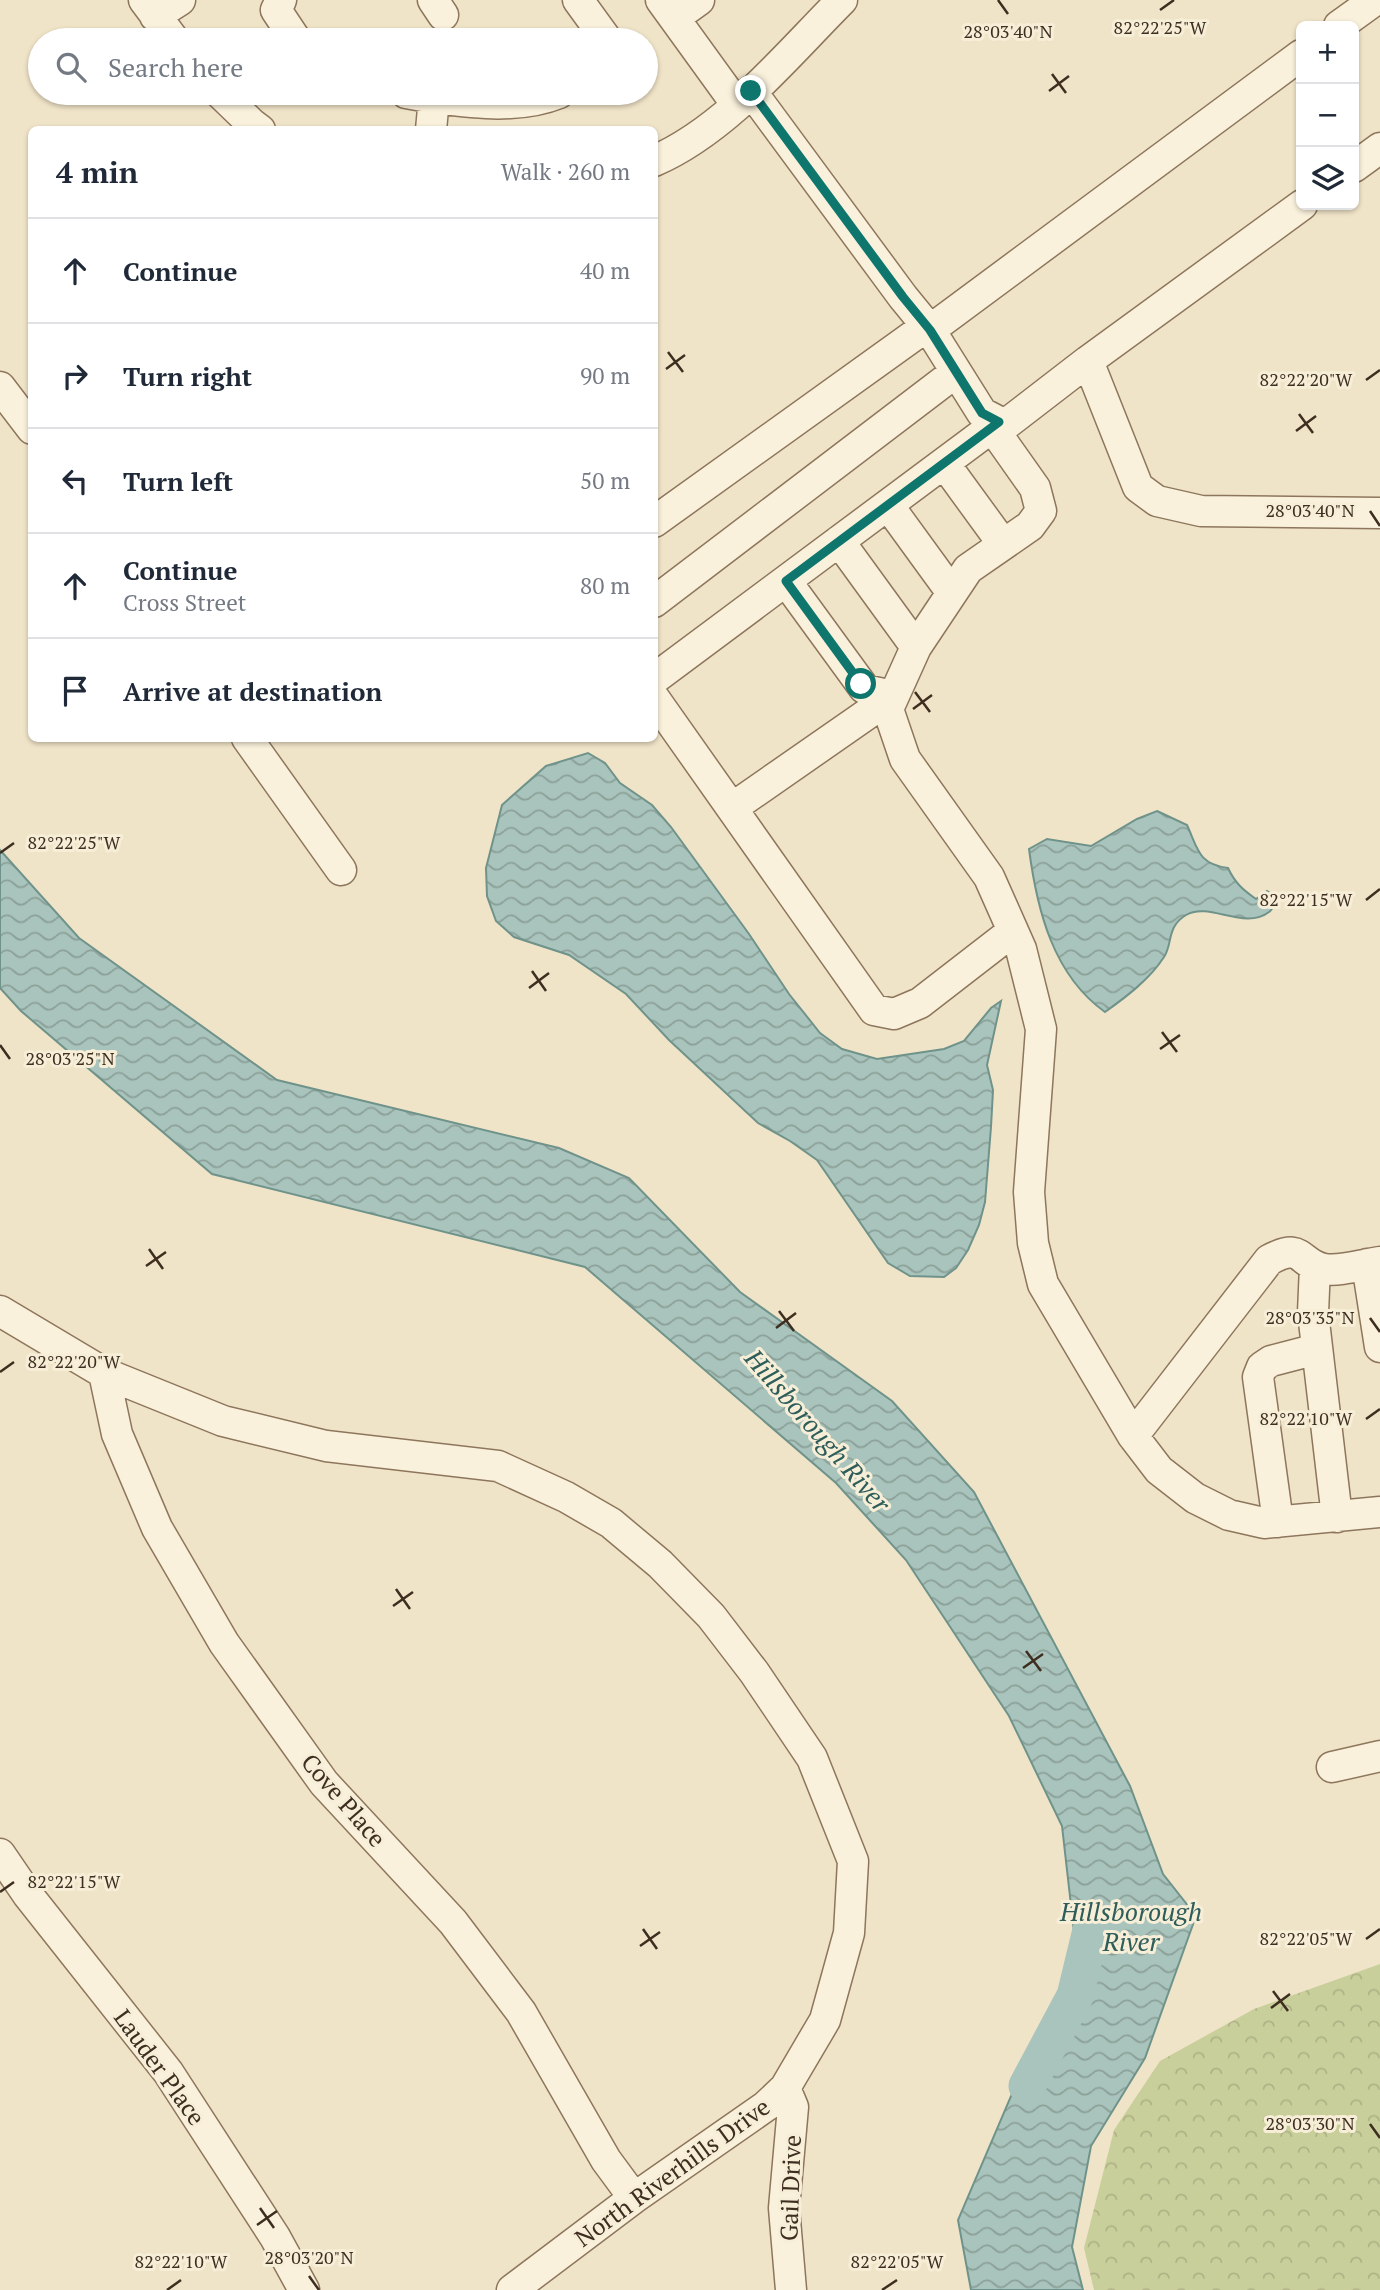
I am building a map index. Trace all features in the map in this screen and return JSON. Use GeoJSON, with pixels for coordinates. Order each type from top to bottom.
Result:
{"type":"FeatureCollection","features":[{"type":"Feature","properties":{"kind":"street"},"geometry":{"type":"LineString","coordinates":[[165,28],[149,8],[180,0]]}},
{"type":"Feature","properties":{"kind":"street"},"geometry":{"type":"LineString","coordinates":[[281,0],[276,10],[288,28]]}},
{"type":"Feature","properties":{"kind":"street"},"geometry":{"type":"LineString","coordinates":[[578,0],[598,28]]}},
{"type":"Feature","properties":{"kind":"street"},"geometry":{"type":"LineString","coordinates":[[699,0],[667,9],[744,98],[929,328],[982,413],[996,425],[1034,488],[1041,511],[1030,526],[968,569],[916,647],[888,709],[905,759],[989,877],[1021,949],[1041,1029],[1029,1192],[1033,1244],[1043,1284],[1133,1436],[1158,1471],[1195,1498],[1229,1515],[1264,1523],[1380,1512]]}},
{"type":"Feature","properties":{"kind":"street"},"geometry":{"type":"LineString","coordinates":[[658,159],[673,153],[706,131],[744,98],[842,0]]}},
{"type":"Feature","properties":{"kind":"street"},"geometry":{"type":"LineString","coordinates":[[1346,21],[1375,0]]}},
{"type":"Feature","properties":{"kind":"street"},"geometry":{"type":"LineString","coordinates":[[658,519],[929,328],[1296,59]]}},
{"type":"Feature","properties":{"kind":"street"},"geometry":{"type":"LineString","coordinates":[[232,105],[252,126]]}},
{"type":"Feature","properties":{"kind":"street"},"geometry":{"type":"LineString","coordinates":[[423,105],[430,126]]}},
{"type":"Feature","properties":{"kind":"street"},"geometry":{"type":"LineString","coordinates":[[1359,163],[1380,148]]}},
{"type":"Feature","properties":{"kind":"street"},"geometry":{"type":"LineString","coordinates":[[658,676],[944,463],[996,425],[1005,425],[1296,209]]}},
{"type":"Feature","properties":{"kind":"street"},"geometry":{"type":"LineString","coordinates":[[1088,361],[1138,487],[1157,501],[1201,510],[1380,513]]}},
{"type":"Feature","properties":{"kind":"street"},"geometry":{"type":"LineString","coordinates":[[658,599],[956,372]]}},
{"type":"Feature","properties":{"kind":"street"},"geometry":{"type":"LineString","coordinates":[[0,387],[28,424]]}},
{"type":"Feature","properties":{"kind":"street"},"geometry":{"type":"LineString","coordinates":[[944,463],[1003,544]]}},
{"type":"Feature","properties":{"kind":"street"},"geometry":{"type":"LineString","coordinates":[[888,505],[952,593]]}},
{"type":"Feature","properties":{"kind":"street"},"geometry":{"type":"LineString","coordinates":[[839,541],[916,647]]}},
{"type":"Feature","properties":{"kind":"street"},"geometry":{"type":"LineString","coordinates":[[786,581],[864,688],[893,696]]}},
{"type":"Feature","properties":{"kind":"street"},"geometry":{"type":"LineString","coordinates":[[732,808],[893,696]]}},
{"type":"Feature","properties":{"kind":"street"},"geometry":{"type":"LineString","coordinates":[[658,704],[874,1010],[894,1014],[920,1003],[1013,930]]}},
{"type":"Feature","properties":{"kind":"street"},"geometry":{"type":"LineString","coordinates":[[250,742],[341,870]]}},
{"type":"Feature","properties":{"kind":"street"},"geometry":{"type":"LineString","coordinates":[[1133,1436],[1269,1260],[1281,1254],[1292,1252],[1304,1256],[1315,1266],[1327,1270],[1373,1263],[1380,1347]]}},
{"type":"Feature","properties":{"kind":"street"},"geometry":{"type":"LineString","coordinates":[[1315,1266],[1314,1313],[1317,1349],[1337,1517]]}},
{"type":"Feature","properties":{"kind":"street","name":"North Riverhills Drive"},"geometry":{"type":"LineString","coordinates":[[0,1311],[104,1373],[223,1420],[313,1443],[498,1466],[566,1497],[611,1523],[660,1564],[711,1616],[754,1672],[811,1758],[853,1861],[849,1933],[825,2020],[785,2088],[766,2106],[634,2198],[513,2290]]}},
{"type":"Feature","properties":{"kind":"street"},"geometry":{"type":"LineString","coordinates":[[1278,1522],[1258,1377],[1262,1367],[1271,1361],[1317,1349]]}},
{"type":"Feature","properties":{"kind":"street","name":"Cove Place"},"geometry":{"type":"LineString","coordinates":[[104,1373],[117,1434],[157,1528],[225,1643],[324,1783],[453,1922],[521,2012],[606,2160],[634,2198]]}},
{"type":"Feature","properties":{"kind":"street"},"geometry":{"type":"LineString","coordinates":[[1332,1768],[1380,1756]]}},
{"type":"Feature","properties":{"kind":"street","name":"Lauder Place"},"geometry":{"type":"LineString","coordinates":[[0,1854],[28,1895],[168,2072],[275,2238],[304,2290]]}},
{"type":"Feature","properties":{"kind":"street","name":"Gail Drive"},"geometry":{"type":"LineString","coordinates":[[785,2088],[793,2107],[784,2208],[790,2290]]}},
{"type":"Feature","properties":{"kind":"green space"},"geometry":{"type":"Polygon","coordinates":[[[1380,1964],[1380,2290],[1094,2290],[1084,2248],[1114,2130],[1160,2061],[1254,2009],[1380,1964]]]}},
{"type":"Feature","properties":{"kind":"water"},"geometry":{"type":"Polygon","coordinates":[[[588,753],[605,763],[620,783],[652,805],[671,827],[789,994],[820,1033],[842,1049],[877,1059],[944,1049],[964,1041],[991,1008],[1001,1001],[987,1065],[993,1090],[985,1202],[968,1250],[956,1268],[944,1277],[910,1276],[888,1263],[817,1160],[758,1123],[669,1040],[626,994],[569,955],[514,937],[496,921],[487,896],[486,868],[502,805],[546,766],[588,753]]]}},
{"type":"Feature","properties":{"kind":"water"},"geometry":{"type":"Polygon","coordinates":[[[1157,811],[1187,825],[1200,854],[1210,863],[1228,868],[1251,896],[1256,899],[1267,891],[1279,899],[1270,911],[1249,919],[1205,911],[1186,915],[1175,925],[1167,952],[1152,973],[1105,1012],[1087,997],[1072,979],[1050,940],[1037,895],[1029,849],[1047,839],[1091,846],[1137,819],[1157,811]]]}},
{"type":"Feature","properties":{"kind":"water","name":"Hillsborough River"},"geometry":{"type":"Polygon","coordinates":[[[0,850],[79,938],[277,1080],[559,1148],[629,1178],[740,1292],[892,1401],[974,1492],[1130,1786],[1163,1874],[1196,1916],[1145,2058],[1091,2146],[1072,2247],[1083,2290],[971,2290],[958,2220],[1023,2068],[1083,2011],[1062,1826],[1009,1716],[906,1560],[836,1483],[585,1267],[212,1174],[21,1011],[0,988],[0,850]]]}},
{"type":"Feature","properties":{"kind":"waterway","name":"Hillsborough River"},"geometry":{"type":"LineString","coordinates":[[1027,2086],[1075,1996],[1091,1930]]}},
{"type":"Feature","properties":{"kind":"route"},"geometry":{"type":"LineString","coordinates":[[751,91],[930,330],[982,413],[999,422],[786,581],[861,684]]}}]}
